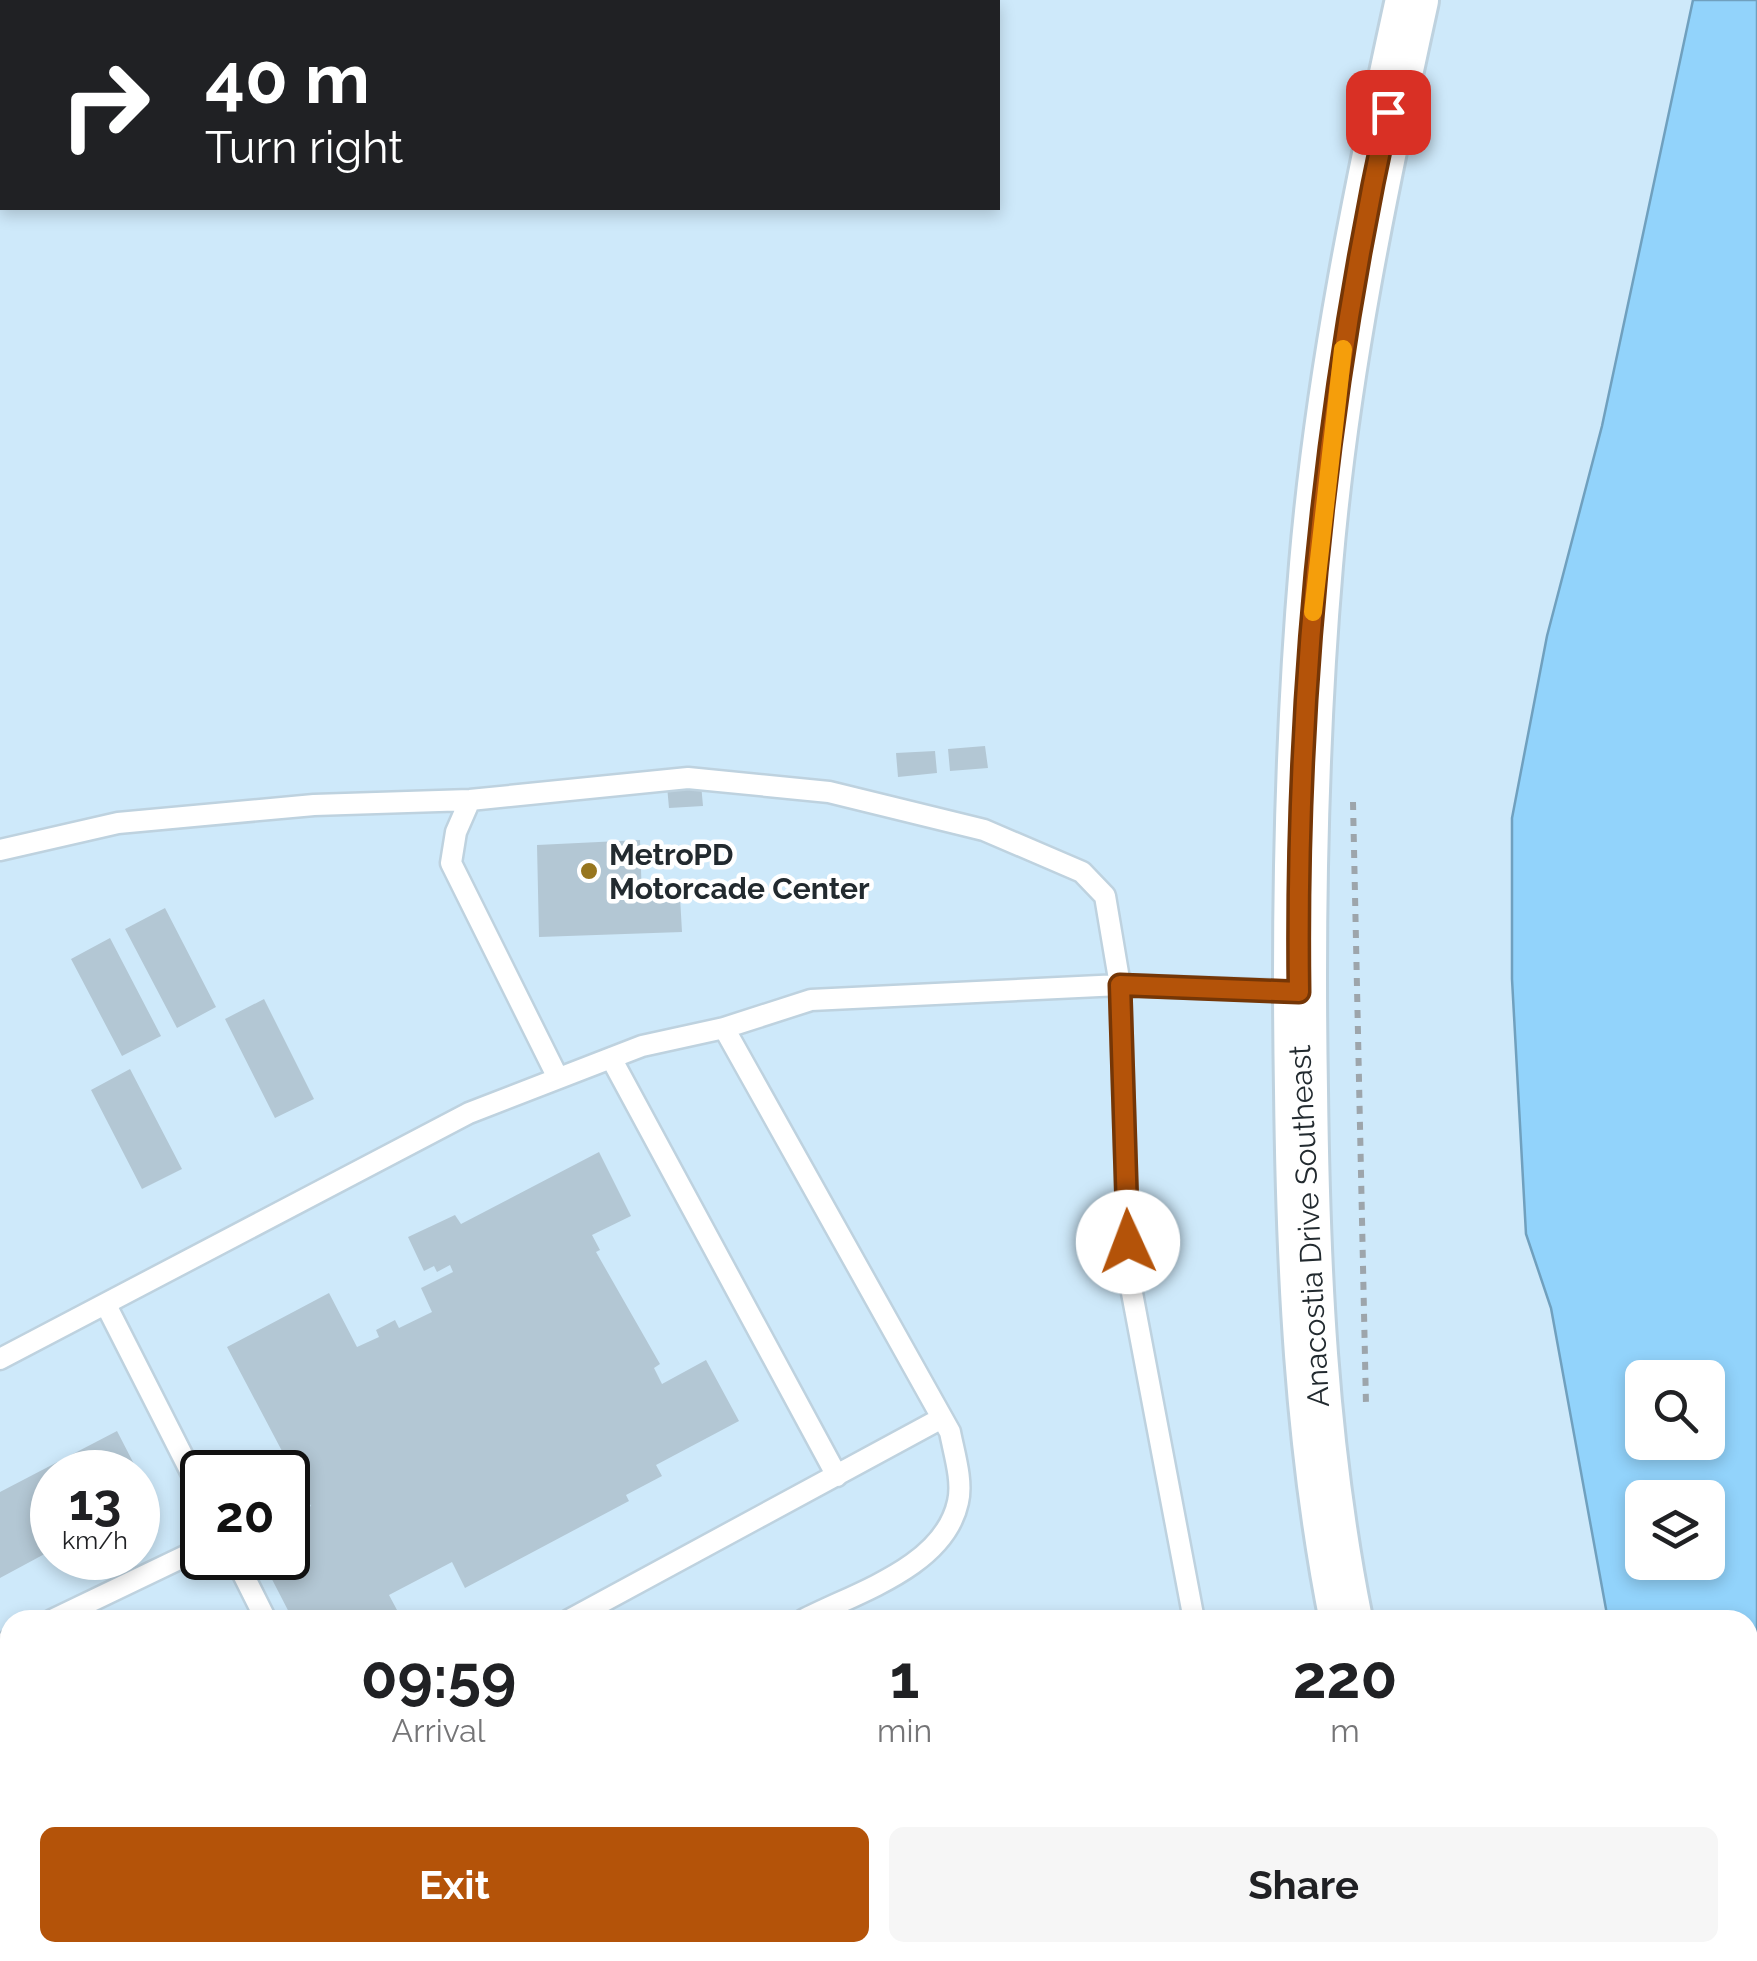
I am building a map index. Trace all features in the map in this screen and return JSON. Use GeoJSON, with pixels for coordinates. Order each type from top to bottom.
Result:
{"type":"FeatureCollection","features":[{"type":"Feature","properties":{"kind":"street","name":"Anacostia Drive Southeast"},"geometry":{"type":"LineString","coordinates":[[1344,1610],[1320,1451],[1306,1276],[1298,880],[1316,563],[1363,223],[1412,0]]}},
{"type":"Feature","properties":{"kind":"lane"},"geometry":{"type":"LineString","coordinates":[[0,850],[118,822],[314,806],[470,800],[688,778],[829,792],[984,830],[1082,872],[1105,896],[1120,985],[1129,1278],[1192,1610]]}},
{"type":"Feature","properties":{"kind":"lane"},"geometry":{"type":"LineString","coordinates":[[470,800],[456,832],[451,863],[558,1078]]}},
{"type":"Feature","properties":{"kind":"lane"},"geometry":{"type":"LineString","coordinates":[[0,1359],[469,1113],[611,1058],[811,1000],[1120,985],[1299,992]]}},
{"type":"Feature","properties":{"kind":"lane"},"geometry":{"type":"LineString","coordinates":[[724,1028],[950,1432],[960,1498],[940,1542],[928,1554],[823,1610]]}},
{"type":"Feature","properties":{"kind":"lane"},"geometry":{"type":"LineString","coordinates":[[611,1058],[837,1476]]}},
{"type":"Feature","properties":{"kind":"lane"},"geometry":{"type":"LineString","coordinates":[[106,1305],[180,1451]]}},
{"type":"Feature","properties":{"kind":"lane"},"geometry":{"type":"LineString","coordinates":[[588,1610],[942,1418]]}},
{"type":"Feature","properties":{"kind":"lane"},"geometry":{"type":"LineString","coordinates":[[73,1610],[180,1559]]}},
{"type":"Feature","properties":{"kind":"lane"},"geometry":{"type":"LineString","coordinates":[[246,1580],[261,1610]]}},
{"type":"Feature","properties":{"kind":"path"},"geometry":{"type":"LineString","coordinates":[[1352,786],[1366,1412]]}},
{"type":"Feature","properties":{"kind":"shaded area"},"geometry":{"type":"Polygon","coordinates":[[[1000,0],[1693,0],[1602,426],[1547,636],[1512,818],[1512,979],[1526,1234],[1551,1308],[1606,1610],[0,1610],[0,210],[1000,210],[1000,0]]]}},
{"type":"Feature","properties":{"kind":"water"},"geometry":{"type":"Polygon","coordinates":[[[1693,0],[1757,0],[1757,1610],[1606,1610],[1551,1308],[1526,1234],[1512,979],[1512,818],[1547,636],[1602,426],[1693,0]]]}},
{"type":"Feature","properties":{"kind":"building"},"geometry":{"type":"Polygon","coordinates":[[[985,746],[988,768],[950,771],[948,749],[985,746]]]}},
{"type":"Feature","properties":{"kind":"building"},"geometry":{"type":"Polygon","coordinates":[[[935,751],[937,773],[898,777],[896,753],[935,751]]]}},
{"type":"Feature","properties":{"kind":"building"},"geometry":{"type":"Polygon","coordinates":[[[701,784],[703,806],[669,808],[667,786],[701,784]]]}},
{"type":"Feature","properties":{"kind":"building","name":"MetroPD Motorcade Center"},"geometry":{"type":"Polygon","coordinates":[[[640,840],[642,899],[680,897],[682,932],[539,937],[537,845],[640,840]]]}},
{"type":"Feature","properties":{"kind":"building"},"geometry":{"type":"Polygon","coordinates":[[[165,908],[216,1007],[177,1028],[125,929],[165,908]]]}},
{"type":"Feature","properties":{"kind":"building"},"geometry":{"type":"Polygon","coordinates":[[[110,938],[161,1036],[122,1056],[71,959],[110,938]]]}},
{"type":"Feature","properties":{"kind":"building"},"geometry":{"type":"Polygon","coordinates":[[[264,999],[314,1099],[275,1118],[225,1019],[264,999]]]}},
{"type":"Feature","properties":{"kind":"building"},"geometry":{"type":"Polygon","coordinates":[[[130,1069],[182,1169],[142,1189],[91,1090],[130,1069]]]}},
{"type":"Feature","properties":{"kind":"building"},"geometry":{"type":"Polygon","coordinates":[[[599,1152],[631,1216],[592,1235],[600,1250],[596,1252],[660,1364],[654,1368],[662,1384],[706,1360],[739,1421],[656,1465],[662,1476],[626,1495],[629,1501],[465,1588],[452,1562],[389,1595],[397,1610],[288,1610],[272,1580],[310,1580],[310,1450],[281,1450],[227,1347],[329,1293],[357,1347],[379,1337],[376,1330],[395,1320],[399,1328],[432,1312],[421,1288],[453,1272],[450,1265],[437,1272],[434,1266],[424,1271],[408,1237],[455,1215],[461,1224],[599,1152]]]}},
{"type":"Feature","properties":{"kind":"building"},"geometry":{"type":"Polygon","coordinates":[[[117,1431],[127,1450],[81,1450],[117,1431]]]}},
{"type":"Feature","properties":{"kind":"building"},"geometry":{"type":"Polygon","coordinates":[[[30,1476],[30,1562],[0,1578],[0,1492],[30,1476]]]}},
{"type":"Feature","properties":{"kind":"slow traffic"},"geometry":{"type":"LineString","coordinates":[[1313,612],[1343,349]]}},
{"type":"Feature","properties":{"kind":"place","name":"MetroPD Motorcade Center"},"geometry":{"type":"Point","coordinates":[589,871]}},
{"type":"Feature","properties":{"kind":"route"},"geometry":{"type":"LineString","coordinates":[[1128,1242],[1120,985],[1299,992],[1299,848],[1316,563],[1363,223],[1388,112]]}}]}
